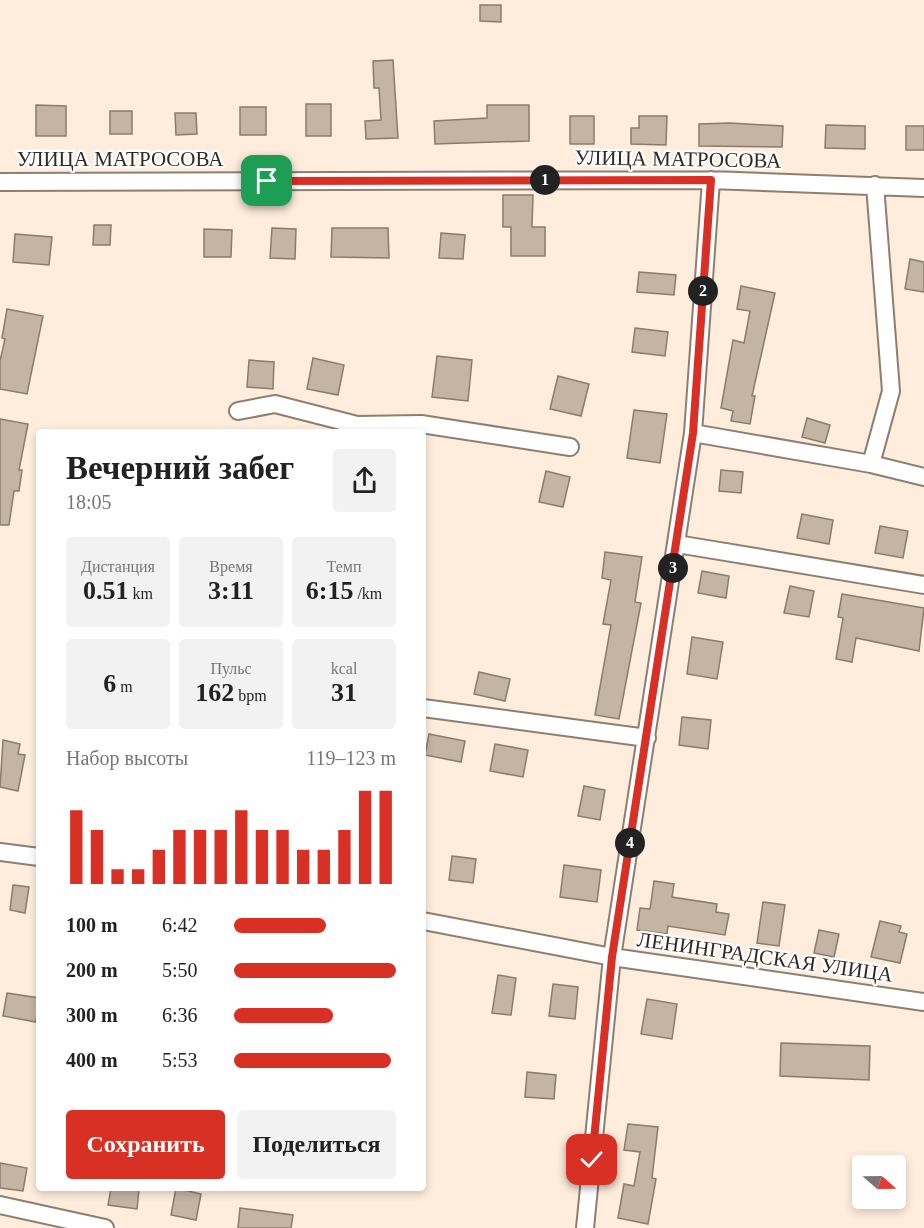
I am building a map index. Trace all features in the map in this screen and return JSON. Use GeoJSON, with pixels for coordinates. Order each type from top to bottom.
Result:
{"type":"FeatureCollection","features":[{"type":"Feature","properties":{"kind":"street","name":"УЛИЦА МАТРОСОВА"},"geometry":{"type":"LineString","coordinates":[[0,182],[711,180],[924,188]]}},
{"type":"Feature","properties":{"kind":"street"},"geometry":{"type":"LineString","coordinates":[[585,1228],[612,957],[693,433],[711,180]]}},
{"type":"Feature","properties":{"kind":"street"},"geometry":{"type":"LineString","coordinates":[[871,464],[891,391],[875,185]]}},
{"type":"Feature","properties":{"kind":"street"},"geometry":{"type":"LineString","coordinates":[[238,411],[275,404],[356,429],[420,424],[570,447]]}},
{"type":"Feature","properties":{"kind":"street"},"geometry":{"type":"LineString","coordinates":[[693,433],[871,464],[924,477]]}},
{"type":"Feature","properties":{"kind":"street"},"geometry":{"type":"LineString","coordinates":[[677,543],[924,585]]}},
{"type":"Feature","properties":{"kind":"street"},"geometry":{"type":"LineString","coordinates":[[426,708],[647,738]]}},
{"type":"Feature","properties":{"kind":"street"},"geometry":{"type":"LineString","coordinates":[[0,852],[36,857]]}},
{"type":"Feature","properties":{"kind":"street","name":"ЛЕНИНГРАДСКАЯ УЛИЦА"},"geometry":{"type":"LineString","coordinates":[[426,922],[612,957],[924,1002]]}},
{"type":"Feature","properties":{"kind":"street"},"geometry":{"type":"LineString","coordinates":[[0,1205],[105,1228]]}},
{"type":"Feature","properties":{"kind":"building"},"geometry":{"type":"Polygon","coordinates":[[[480,5],[501,5],[501,22],[480,21],[480,5]]]}},
{"type":"Feature","properties":{"kind":"building"},"geometry":{"type":"Polygon","coordinates":[[[393,60],[398,138],[366,139],[365,121],[381,120],[379,88],[374,88],[373,61],[393,60]]]}},
{"type":"Feature","properties":{"kind":"building"},"geometry":{"type":"Polygon","coordinates":[[[306,104],[331,104],[331,136],[306,136],[306,104]]]}},
{"type":"Feature","properties":{"kind":"building"},"geometry":{"type":"Polygon","coordinates":[[[36,105],[66,106],[66,136],[36,136],[36,105]]]}},
{"type":"Feature","properties":{"kind":"building"},"geometry":{"type":"Polygon","coordinates":[[[487,105],[529,105],[529,141],[435,144],[434,121],[487,118],[487,105]]]}},
{"type":"Feature","properties":{"kind":"building"},"geometry":{"type":"Polygon","coordinates":[[[240,107],[266,107],[266,135],[240,135],[240,107]]]}},
{"type":"Feature","properties":{"kind":"building"},"geometry":{"type":"Polygon","coordinates":[[[110,111],[132,111],[132,134],[110,134],[110,111]]]}},
{"type":"Feature","properties":{"kind":"building"},"geometry":{"type":"Polygon","coordinates":[[[175,113],[196,113],[197,134],[176,135],[175,113]]]}},
{"type":"Feature","properties":{"kind":"building"},"geometry":{"type":"Polygon","coordinates":[[[570,116],[594,116],[594,144],[570,144],[570,116]]]}},
{"type":"Feature","properties":{"kind":"building"},"geometry":{"type":"Polygon","coordinates":[[[639,116],[667,116],[666,145],[631,144],[631,128],[639,128],[639,116]]]}},
{"type":"Feature","properties":{"kind":"building"},"geometry":{"type":"Polygon","coordinates":[[[699,124],[783,126],[782,147],[699,146],[699,124]]]}},
{"type":"Feature","properties":{"kind":"building"},"geometry":{"type":"Polygon","coordinates":[[[826,125],[865,126],[865,149],[825,148],[826,125]]]}},
{"type":"Feature","properties":{"kind":"building"},"geometry":{"type":"Polygon","coordinates":[[[906,126],[924,126],[924,150],[906,150],[906,126]]]}},
{"type":"Feature","properties":{"kind":"building"},"geometry":{"type":"Polygon","coordinates":[[[503,195],[533,195],[532,227],[545,227],[545,256],[511,256],[511,227],[503,227],[503,195]]]}},
{"type":"Feature","properties":{"kind":"building"},"geometry":{"type":"Polygon","coordinates":[[[94,225],[111,225],[110,245],[93,245],[94,225]]]}},
{"type":"Feature","properties":{"kind":"building"},"geometry":{"type":"Polygon","coordinates":[[[272,228],[296,229],[295,259],[270,258],[272,228]]]}},
{"type":"Feature","properties":{"kind":"building"},"geometry":{"type":"Polygon","coordinates":[[[332,228],[388,228],[389,258],[331,257],[332,228]]]}},
{"type":"Feature","properties":{"kind":"building"},"geometry":{"type":"Polygon","coordinates":[[[204,229],[232,230],[231,257],[204,257],[204,229]]]}},
{"type":"Feature","properties":{"kind":"building"},"geometry":{"type":"Polygon","coordinates":[[[441,233],[465,235],[463,259],[439,258],[441,233]]]}},
{"type":"Feature","properties":{"kind":"building"},"geometry":{"type":"Polygon","coordinates":[[[15,234],[52,237],[49,265],[13,262],[15,234]]]}},
{"type":"Feature","properties":{"kind":"building"},"geometry":{"type":"Polygon","coordinates":[[[910,259],[924,262],[924,292],[905,289],[910,259]]]}},
{"type":"Feature","properties":{"kind":"building"},"geometry":{"type":"Polygon","coordinates":[[[639,272],[676,275],[674,295],[637,292],[639,272]]]}},
{"type":"Feature","properties":{"kind":"building"},"geometry":{"type":"Polygon","coordinates":[[[741,286],[775,293],[752,396],[755,396],[750,424],[731,421],[733,411],[721,408],[733,340],[744,343],[750,311],[737,309],[741,286]]]}},
{"type":"Feature","properties":{"kind":"building"},"geometry":{"type":"Polygon","coordinates":[[[7,309],[43,316],[27,394],[0,389],[0,361],[5,339],[2,338],[7,309]]]}},
{"type":"Feature","properties":{"kind":"building"},"geometry":{"type":"Polygon","coordinates":[[[635,328],[668,332],[665,356],[632,352],[635,328]]]}},
{"type":"Feature","properties":{"kind":"building"},"geometry":{"type":"Polygon","coordinates":[[[437,356],[472,360],[468,401],[432,397],[437,356]]]}},
{"type":"Feature","properties":{"kind":"building"},"geometry":{"type":"Polygon","coordinates":[[[313,358],[344,365],[338,395],[307,389],[313,358]]]}},
{"type":"Feature","properties":{"kind":"building"},"geometry":{"type":"Polygon","coordinates":[[[249,360],[274,362],[273,389],[247,387],[249,360]]]}},
{"type":"Feature","properties":{"kind":"building"},"geometry":{"type":"Polygon","coordinates":[[[558,376],[589,384],[581,416],[550,409],[558,376]]]}},
{"type":"Feature","properties":{"kind":"building"},"geometry":{"type":"Polygon","coordinates":[[[634,410],[667,414],[660,463],[627,458],[634,410]]]}},
{"type":"Feature","properties":{"kind":"building"},"geometry":{"type":"Polygon","coordinates":[[[807,418],[830,425],[825,443],[802,437],[807,418]]]}},
{"type":"Feature","properties":{"kind":"building"},"geometry":{"type":"Polygon","coordinates":[[[0,419],[28,424],[19,470],[22,470],[19,491],[14,491],[9,525],[0,525],[0,419]]]}},
{"type":"Feature","properties":{"kind":"building"},"geometry":{"type":"Polygon","coordinates":[[[721,470],[743,472],[741,493],[719,491],[721,470]]]}},
{"type":"Feature","properties":{"kind":"building"},"geometry":{"type":"Polygon","coordinates":[[[546,471],[570,477],[563,507],[539,502],[546,471]]]}},
{"type":"Feature","properties":{"kind":"building"},"geometry":{"type":"Polygon","coordinates":[[[802,514],[833,520],[829,544],[797,538],[802,514]]]}},
{"type":"Feature","properties":{"kind":"building"},"geometry":{"type":"Polygon","coordinates":[[[880,526],[908,531],[903,558],[875,553],[880,526]]]}},
{"type":"Feature","properties":{"kind":"building"},"geometry":{"type":"Polygon","coordinates":[[[605,552],[642,557],[635,602],[641,603],[619,719],[595,715],[611,625],[603,624],[611,580],[602,578],[605,552]]]}},
{"type":"Feature","properties":{"kind":"building"},"geometry":{"type":"Polygon","coordinates":[[[702,571],[729,576],[726,598],[698,593],[702,571]]]}},
{"type":"Feature","properties":{"kind":"building"},"geometry":{"type":"Polygon","coordinates":[[[790,586],[814,591],[809,617],[784,613],[790,586]]]}},
{"type":"Feature","properties":{"kind":"building"},"geometry":{"type":"Polygon","coordinates":[[[842,594],[924,608],[919,651],[856,638],[852,662],[836,659],[843,618],[838,617],[842,594]]]}},
{"type":"Feature","properties":{"kind":"building"},"geometry":{"type":"Polygon","coordinates":[[[692,637],[723,642],[717,679],[687,674],[692,637]]]}},
{"type":"Feature","properties":{"kind":"building"},"geometry":{"type":"Polygon","coordinates":[[[479,672],[510,679],[505,701],[474,694],[479,672]]]}},
{"type":"Feature","properties":{"kind":"building"},"geometry":{"type":"Polygon","coordinates":[[[682,717],[711,720],[708,749],[679,745],[682,717]]]}},
{"type":"Feature","properties":{"kind":"building"},"geometry":{"type":"Polygon","coordinates":[[[429,734],[465,741],[461,762],[426,755],[429,734]]]}},
{"type":"Feature","properties":{"kind":"building"},"geometry":{"type":"Polygon","coordinates":[[[3,740],[20,744],[18,754],[25,755],[18,791],[0,787],[3,740]]]}},
{"type":"Feature","properties":{"kind":"building"},"geometry":{"type":"Polygon","coordinates":[[[495,744],[528,750],[523,777],[490,771],[495,744]]]}},
{"type":"Feature","properties":{"kind":"building"},"geometry":{"type":"Polygon","coordinates":[[[584,786],[605,790],[600,820],[578,816],[584,786]]]}},
{"type":"Feature","properties":{"kind":"building"},"geometry":{"type":"Polygon","coordinates":[[[452,856],[476,859],[473,883],[449,880],[452,856]]]}},
{"type":"Feature","properties":{"kind":"building"},"geometry":{"type":"Polygon","coordinates":[[[564,865],[601,870],[597,902],[560,897],[564,865]]]}},
{"type":"Feature","properties":{"kind":"building"},"geometry":{"type":"Polygon","coordinates":[[[654,881],[674,884],[672,897],[717,904],[716,912],[729,914],[725,935],[668,926],[667,934],[637,930],[640,908],[650,909],[654,881]]]}},
{"type":"Feature","properties":{"kind":"building"},"geometry":{"type":"Polygon","coordinates":[[[13,885],[29,887],[25,913],[10,910],[13,885]]]}},
{"type":"Feature","properties":{"kind":"building"},"geometry":{"type":"Polygon","coordinates":[[[763,902],[785,905],[779,946],[757,943],[763,902]]]}},
{"type":"Feature","properties":{"kind":"building"},"geometry":{"type":"Polygon","coordinates":[[[880,921],[901,926],[899,932],[907,934],[900,963],[871,957],[880,921]]]}},
{"type":"Feature","properties":{"kind":"building"},"geometry":{"type":"Polygon","coordinates":[[[819,930],[839,934],[834,957],[814,953],[819,930]]]}},
{"type":"Feature","properties":{"kind":"building"},"geometry":{"type":"Polygon","coordinates":[[[498,975],[516,978],[511,1015],[492,1013],[498,975]]]}},
{"type":"Feature","properties":{"kind":"building"},"geometry":{"type":"Polygon","coordinates":[[[553,984],[578,987],[575,1019],[549,1016],[553,984]]]}},
{"type":"Feature","properties":{"kind":"building"},"geometry":{"type":"Polygon","coordinates":[[[7,993],[36,998],[36,1022],[3,1016],[7,993]]]}},
{"type":"Feature","properties":{"kind":"building"},"geometry":{"type":"Polygon","coordinates":[[[647,999],[677,1004],[672,1039],[641,1034],[647,999]]]}},
{"type":"Feature","properties":{"kind":"building"},"geometry":{"type":"Polygon","coordinates":[[[781,1043],[870,1046],[869,1080],[780,1076],[781,1043]]]}},
{"type":"Feature","properties":{"kind":"building"},"geometry":{"type":"Polygon","coordinates":[[[527,1072],[556,1075],[554,1099],[525,1097],[527,1072]]]}},
{"type":"Feature","properties":{"kind":"building"},"geometry":{"type":"Polygon","coordinates":[[[628,1124],[658,1127],[652,1178],[656,1179],[648,1224],[618,1218],[624,1184],[634,1186],[640,1152],[624,1150],[628,1124]]]}},
{"type":"Feature","properties":{"kind":"building"},"geometry":{"type":"Polygon","coordinates":[[[0,1163],[27,1168],[23,1191],[0,1188],[0,1163]]]}},
{"type":"Feature","properties":{"kind":"building"},"geometry":{"type":"Polygon","coordinates":[[[110,1191],[139,1191],[137,1209],[108,1205],[110,1191]]]}},
{"type":"Feature","properties":{"kind":"building"},"geometry":{"type":"Polygon","coordinates":[[[175,1191],[201,1194],[196,1220],[171,1215],[175,1191]]]}},
{"type":"Feature","properties":{"kind":"building"},"geometry":{"type":"Polygon","coordinates":[[[240,1208],[293,1215],[291,1228],[238,1228],[240,1208]]]}},
{"type":"Feature","properties":{"kind":"route"},"geometry":{"type":"LineString","coordinates":[[267,181],[711,180],[693,433],[612,957],[592,1160]]}}]}
